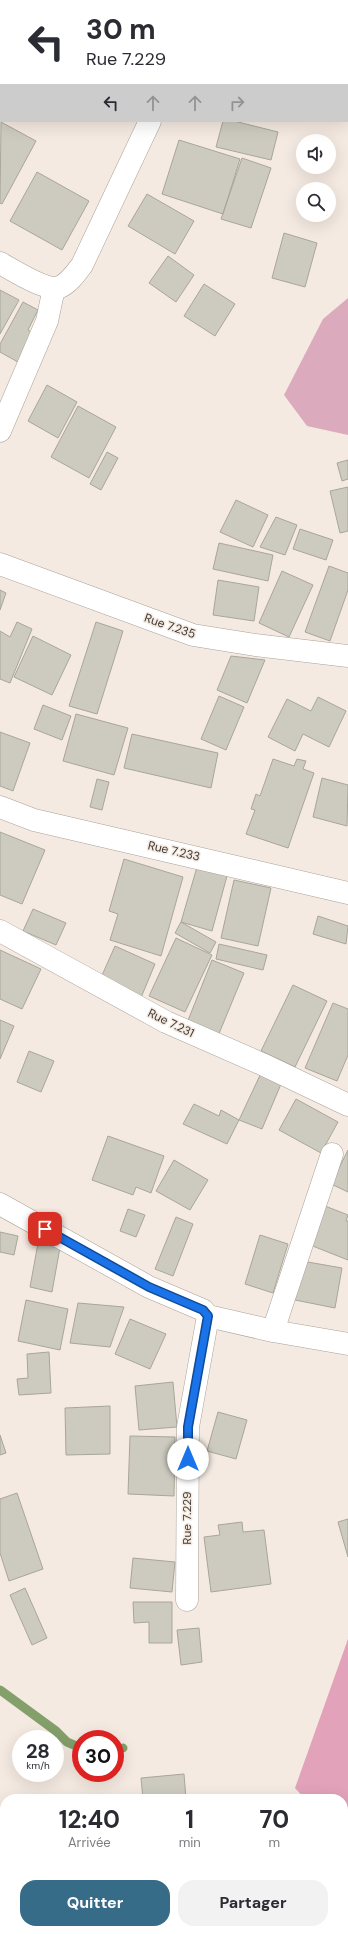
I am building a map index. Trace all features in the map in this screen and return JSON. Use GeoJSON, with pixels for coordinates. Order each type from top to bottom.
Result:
{"type":"FeatureCollection","features":[{"type":"Feature","properties":{"kind":"street"},"geometry":{"type":"LineString","coordinates":[[0,263],[47,287],[60,287],[73,277],[82,266],[150,122]]}},
{"type":"Feature","properties":{"kind":"street"},"geometry":{"type":"LineString","coordinates":[[0,431],[47,321],[54,288]]}},
{"type":"Feature","properties":{"kind":"street","name":"Rue 7.235"},"geometry":{"type":"LineString","coordinates":[[0,564],[193,635],[255,645],[348,656]]}},
{"type":"Feature","properties":{"kind":"street","name":"Rue 7.233"},"geometry":{"type":"LineString","coordinates":[[0,807],[34,820],[348,893]]}},
{"type":"Feature","properties":{"kind":"street","name":"Rue 7.231"},"geometry":{"type":"LineString","coordinates":[[0,931],[166,1022],[262,1064],[348,1105]]}},
{"type":"Feature","properties":{"kind":"street"},"geometry":{"type":"LineString","coordinates":[[273,1331],[332,1154]]}},
{"type":"Feature","properties":{"kind":"street"},"geometry":{"type":"LineString","coordinates":[[0,1204],[149,1287],[203,1310],[208,1316],[273,1331],[348,1344]]}},
{"type":"Feature","properties":{"kind":"street","name":"Rue 7.229"},"geometry":{"type":"LineString","coordinates":[[187,1600],[188,1427],[208,1316]]}},
{"type":"Feature","properties":{"kind":"shaded area"},"geometry":{"type":"Polygon","coordinates":[[[348,298],[348,435],[307,426],[284,395],[323,319],[348,298]]]}},
{"type":"Feature","properties":{"kind":"shaded area"},"geometry":{"type":"Polygon","coordinates":[[[348,1639],[348,1794],[300,1794],[295,1788],[348,1639]]]}},
{"type":"Feature","properties":{"kind":"building"},"geometry":{"type":"Polygon","coordinates":[[[1,122],[36,141],[2,204],[0,203],[1,122]]]}},
{"type":"Feature","properties":{"kind":"building"},"geometry":{"type":"Polygon","coordinates":[[[223,122],[238,122],[278,132],[271,160],[216,147],[223,122]]]}},
{"type":"Feature","properties":{"kind":"building"},"geometry":{"type":"Polygon","coordinates":[[[179,140],[240,159],[223,214],[162,194],[179,140]]]}},
{"type":"Feature","properties":{"kind":"building"},"geometry":{"type":"Polygon","coordinates":[[[242,158],[271,168],[251,228],[221,219],[242,158]]]}},
{"type":"Feature","properties":{"kind":"building"},"geometry":{"type":"Polygon","coordinates":[[[37,172],[89,201],[62,250],[10,221],[37,172]]]}},
{"type":"Feature","properties":{"kind":"building"},"geometry":{"type":"Polygon","coordinates":[[[147,194],[194,221],[175,254],[128,226],[147,194]]]}},
{"type":"Feature","properties":{"kind":"building"},"geometry":{"type":"Polygon","coordinates":[[[284,233],[317,243],[305,287],[272,278],[284,233]]]}},
{"type":"Feature","properties":{"kind":"building"},"geometry":{"type":"Polygon","coordinates":[[[168,256],[194,275],[176,302],[149,283],[168,256]]]}},
{"type":"Feature","properties":{"kind":"building"},"geometry":{"type":"Polygon","coordinates":[[[204,284],[235,304],[215,336],[184,316],[204,284]]]}},
{"type":"Feature","properties":{"kind":"building"},"geometry":{"type":"Polygon","coordinates":[[[0,290],[19,300],[0,334],[0,290]]]}},
{"type":"Feature","properties":{"kind":"building"},"geometry":{"type":"Polygon","coordinates":[[[23,302],[38,310],[28,330],[40,337],[25,366],[0,352],[0,344],[23,302]]]}},
{"type":"Feature","properties":{"kind":"building"},"geometry":{"type":"Polygon","coordinates":[[[47,385],[77,402],[58,438],[28,421],[47,385]]]}},
{"type":"Feature","properties":{"kind":"building"},"geometry":{"type":"Polygon","coordinates":[[[78,406],[116,427],[89,478],[51,457],[78,406]]]}},
{"type":"Feature","properties":{"kind":"building"},"geometry":{"type":"Polygon","coordinates":[[[107,452],[118,458],[101,490],[90,484],[107,452]]]}},
{"type":"Feature","properties":{"kind":"building"},"geometry":{"type":"Polygon","coordinates":[[[348,460],[348,479],[342,481],[337,463],[348,460]]]}},
{"type":"Feature","properties":{"kind":"building"},"geometry":{"type":"Polygon","coordinates":[[[348,487],[348,531],[340,533],[330,491],[348,487]]]}},
{"type":"Feature","properties":{"kind":"building"},"geometry":{"type":"Polygon","coordinates":[[[236,500],[268,515],[253,547],[220,532],[236,500]]]}},
{"type":"Feature","properties":{"kind":"building"},"geometry":{"type":"Polygon","coordinates":[[[276,517],[297,525],[285,555],[260,547],[276,517]]]}},
{"type":"Feature","properties":{"kind":"building"},"geometry":{"type":"Polygon","coordinates":[[[300,529],[333,540],[326,560],[293,549],[300,529]]]}},
{"type":"Feature","properties":{"kind":"building"},"geometry":{"type":"Polygon","coordinates":[[[219,543],[273,555],[268,581],[213,569],[219,543]]]}},
{"type":"Feature","properties":{"kind":"building"},"geometry":{"type":"Polygon","coordinates":[[[329,566],[348,573],[348,590],[330,641],[305,632],[329,566]]]}},
{"type":"Feature","properties":{"kind":"building"},"geometry":{"type":"Polygon","coordinates":[[[282,571],[313,585],[289,637],[259,623],[282,571]]]}},
{"type":"Feature","properties":{"kind":"building"},"geometry":{"type":"Polygon","coordinates":[[[218,580],[259,587],[254,621],[213,615],[218,580]]]}},
{"type":"Feature","properties":{"kind":"building"},"geometry":{"type":"Polygon","coordinates":[[[0,590],[6,593],[0,610],[0,590]]]}},
{"type":"Feature","properties":{"kind":"building"},"geometry":{"type":"Polygon","coordinates":[[[17,622],[32,629],[10,683],[0,679],[0,631],[10,637],[17,622]]]}},
{"type":"Feature","properties":{"kind":"building"},"geometry":{"type":"Polygon","coordinates":[[[96,622],[123,631],[97,714],[69,706],[96,622]]]}},
{"type":"Feature","properties":{"kind":"building"},"geometry":{"type":"Polygon","coordinates":[[[33,636],[71,655],[52,695],[14,677],[33,636]]]}},
{"type":"Feature","properties":{"kind":"building"},"geometry":{"type":"Polygon","coordinates":[[[231,656],[265,660],[247,703],[217,690],[231,656]]]}},
{"type":"Feature","properties":{"kind":"building"},"geometry":{"type":"Polygon","coordinates":[[[219,696],[244,707],[226,750],[201,739],[219,696]]]}},
{"type":"Feature","properties":{"kind":"building"},"geometry":{"type":"Polygon","coordinates":[[[318,697],[346,711],[329,747],[303,734],[295,751],[268,737],[287,699],[311,711],[318,697]]]}},
{"type":"Feature","properties":{"kind":"building"},"geometry":{"type":"Polygon","coordinates":[[[43,705],[71,716],[62,740],[34,729],[43,705]]]}},
{"type":"Feature","properties":{"kind":"building"},"geometry":{"type":"Polygon","coordinates":[[[76,714],[128,728],[114,775],[63,761],[76,714]]]}},
{"type":"Feature","properties":{"kind":"building"},"geometry":{"type":"Polygon","coordinates":[[[0,732],[30,743],[13,791],[0,786],[0,732]]]}},
{"type":"Feature","properties":{"kind":"building"},"geometry":{"type":"Polygon","coordinates":[[[132,734],[218,753],[211,788],[124,768],[132,734]]]}},
{"type":"Feature","properties":{"kind":"building"},"geometry":{"type":"Polygon","coordinates":[[[273,759],[294,766],[297,759],[306,761],[303,769],[314,773],[288,848],[246,834],[255,810],[251,809],[256,794],[260,796],[273,759]]]}},
{"type":"Feature","properties":{"kind":"building"},"geometry":{"type":"Polygon","coordinates":[[[322,778],[348,785],[347,826],[313,817],[322,778]]]}},
{"type":"Feature","properties":{"kind":"building"},"geometry":{"type":"Polygon","coordinates":[[[97,779],[109,782],[102,810],[90,807],[97,779]]]}},
{"type":"Feature","properties":{"kind":"building"},"geometry":{"type":"Polygon","coordinates":[[[0,832],[45,850],[22,904],[0,895],[0,832]]]}},
{"type":"Feature","properties":{"kind":"building"},"geometry":{"type":"Polygon","coordinates":[[[124,859],[183,877],[161,956],[110,940],[118,914],[109,911],[124,859]]]}},
{"type":"Feature","properties":{"kind":"building"},"geometry":{"type":"Polygon","coordinates":[[[197,867],[227,876],[212,931],[181,922],[197,867]]]}},
{"type":"Feature","properties":{"kind":"building"},"geometry":{"type":"Polygon","coordinates":[[[234,880],[271,888],[258,946],[221,938],[234,880]]]}},
{"type":"Feature","properties":{"kind":"building"},"geometry":{"type":"Polygon","coordinates":[[[33,909],[66,923],[56,945],[23,931],[33,909]]]}},
{"type":"Feature","properties":{"kind":"building"},"geometry":{"type":"Polygon","coordinates":[[[318,916],[348,926],[346,944],[313,934],[318,916]]]}},
{"type":"Feature","properties":{"kind":"building"},"geometry":{"type":"Polygon","coordinates":[[[181,922],[216,942],[210,953],[175,933],[181,922]]]}},
{"type":"Feature","properties":{"kind":"building"},"geometry":{"type":"Polygon","coordinates":[[[176,938],[212,955],[185,1012],[149,996],[176,938]]]}},
{"type":"Feature","properties":{"kind":"building"},"geometry":{"type":"Polygon","coordinates":[[[219,944],[267,955],[263,970],[216,959],[219,944]]]}},
{"type":"Feature","properties":{"kind":"building"},"geometry":{"type":"Polygon","coordinates":[[[115,946],[155,964],[140,1000],[99,982],[115,946]]]}},
{"type":"Feature","properties":{"kind":"building"},"geometry":{"type":"Polygon","coordinates":[[[0,950],[41,969],[22,1009],[0,999],[0,950]]]}},
{"type":"Feature","properties":{"kind":"building"},"geometry":{"type":"Polygon","coordinates":[[[212,960],[244,973],[218,1036],[187,1023],[212,960]]]}},
{"type":"Feature","properties":{"kind":"building"},"geometry":{"type":"Polygon","coordinates":[[[293,985],[327,1001],[295,1067],[261,1051],[293,985]]]}},
{"type":"Feature","properties":{"kind":"building"},"geometry":{"type":"Polygon","coordinates":[[[333,1003],[348,1009],[348,1055],[337,1081],[305,1068],[333,1003]]]}},
{"type":"Feature","properties":{"kind":"building"},"geometry":{"type":"Polygon","coordinates":[[[0,1020],[14,1026],[0,1059],[0,1020]]]}},
{"type":"Feature","properties":{"kind":"building"},"geometry":{"type":"Polygon","coordinates":[[[29,1051],[54,1061],[41,1092],[17,1082],[29,1051]]]}},
{"type":"Feature","properties":{"kind":"building"},"geometry":{"type":"Polygon","coordinates":[[[262,1071],[284,1077],[262,1129],[239,1120],[262,1071]]]}},
{"type":"Feature","properties":{"kind":"building"},"geometry":{"type":"Polygon","coordinates":[[[296,1099],[338,1122],[321,1153],[279,1130],[296,1099]]]}},
{"type":"Feature","properties":{"kind":"building"},"geometry":{"type":"Polygon","coordinates":[[[194,1104],[219,1116],[221,1110],[239,1120],[227,1144],[183,1124],[194,1104]]]}},
{"type":"Feature","properties":{"kind":"building"},"geometry":{"type":"Polygon","coordinates":[[[108,1136],[164,1156],[151,1193],[136,1187],[133,1195],[92,1180],[108,1136]]]}},
{"type":"Feature","properties":{"kind":"building"},"geometry":{"type":"Polygon","coordinates":[[[348,1150],[348,1192],[331,1184],[348,1150]]]}},
{"type":"Feature","properties":{"kind":"building"},"geometry":{"type":"Polygon","coordinates":[[[174,1160],[208,1180],[190,1210],[156,1191],[174,1160]]]}},
{"type":"Feature","properties":{"kind":"building"},"geometry":{"type":"Polygon","coordinates":[[[320,1204],[348,1215],[346,1221],[348,1221],[348,1260],[305,1243],[320,1204]]]}},
{"type":"Feature","properties":{"kind":"building"},"geometry":{"type":"Polygon","coordinates":[[[128,1209],[145,1215],[136,1237],[120,1231],[128,1209]]]}},
{"type":"Feature","properties":{"kind":"building"},"geometry":{"type":"Polygon","coordinates":[[[176,1217],[193,1224],[173,1276],[155,1269],[176,1217]]]}},
{"type":"Feature","properties":{"kind":"building"},"geometry":{"type":"Polygon","coordinates":[[[0,1232],[18,1236],[14,1255],[0,1252],[0,1232]]]}},
{"type":"Feature","properties":{"kind":"building"},"geometry":{"type":"Polygon","coordinates":[[[260,1235],[288,1244],[273,1293],[245,1284],[260,1235]]]}},
{"type":"Feature","properties":{"kind":"building"},"geometry":{"type":"Polygon","coordinates":[[[39,1238],[61,1242],[52,1292],[30,1287],[39,1238]]]}},
{"type":"Feature","properties":{"kind":"building"},"geometry":{"type":"Polygon","coordinates":[[[302,1261],[342,1268],[335,1308],[295,1300],[302,1261]]]}},
{"type":"Feature","properties":{"kind":"building"},"geometry":{"type":"Polygon","coordinates":[[[26,1300],[68,1309],[60,1350],[18,1341],[26,1300]]]}},
{"type":"Feature","properties":{"kind":"building"},"geometry":{"type":"Polygon","coordinates":[[[78,1303],[124,1307],[110,1347],[70,1343],[78,1303]]]}},
{"type":"Feature","properties":{"kind":"building"},"geometry":{"type":"Polygon","coordinates":[[[130,1319],[166,1334],[150,1369],[115,1354],[130,1319]]]}},
{"type":"Feature","properties":{"kind":"building"},"geometry":{"type":"Polygon","coordinates":[[[49,1352],[51,1393],[19,1395],[17,1379],[28,1378],[27,1354],[49,1352]]]}},
{"type":"Feature","properties":{"kind":"building"},"geometry":{"type":"Polygon","coordinates":[[[173,1382],[177,1427],[139,1430],[135,1386],[173,1382]]]}},
{"type":"Feature","properties":{"kind":"building"},"geometry":{"type":"Polygon","coordinates":[[[110,1406],[110,1454],[66,1455],[65,1408],[110,1406]]]}},
{"type":"Feature","properties":{"kind":"building"},"geometry":{"type":"Polygon","coordinates":[[[218,1412],[247,1420],[236,1459],[207,1451],[218,1412]]]}},
{"type":"Feature","properties":{"kind":"building"},"geometry":{"type":"Polygon","coordinates":[[[0,1435],[6,1453],[0,1455],[0,1435]]]}},
{"type":"Feature","properties":{"kind":"building"},"geometry":{"type":"Polygon","coordinates":[[[130,1436],[175,1437],[174,1496],[128,1494],[130,1436]]]}},
{"type":"Feature","properties":{"kind":"building"},"geometry":{"type":"Polygon","coordinates":[[[17,1493],[43,1569],[9,1581],[0,1553],[0,1499],[17,1493]]]}},
{"type":"Feature","properties":{"kind":"building"},"geometry":{"type":"Polygon","coordinates":[[[348,1519],[348,1557],[338,1522],[348,1519]]]}},
{"type":"Feature","properties":{"kind":"building"},"geometry":{"type":"Polygon","coordinates":[[[242,1522],[243,1532],[264,1530],[271,1584],[211,1592],[204,1537],[220,1535],[218,1525],[242,1522]]]}},
{"type":"Feature","properties":{"kind":"building"},"geometry":{"type":"Polygon","coordinates":[[[133,1558],[175,1562],[172,1592],[130,1588],[133,1558]]]}},
{"type":"Feature","properties":{"kind":"building"},"geometry":{"type":"Polygon","coordinates":[[[25,1588],[47,1638],[32,1645],[10,1595],[25,1588]]]}},
{"type":"Feature","properties":{"kind":"building"},"geometry":{"type":"Polygon","coordinates":[[[133,1602],[172,1602],[172,1643],[149,1643],[149,1622],[134,1623],[133,1602]]]}},
{"type":"Feature","properties":{"kind":"building"},"geometry":{"type":"Polygon","coordinates":[[[199,1628],[202,1662],[181,1665],[177,1630],[199,1628]]]}},
{"type":"Feature","properties":{"kind":"building"},"geometry":{"type":"Polygon","coordinates":[[[184,1774],[186,1794],[143,1794],[141,1778],[184,1774]]]}},
{"type":"Feature","properties":{"kind":"waterway"},"geometry":{"type":"LineString","coordinates":[[0,1690],[56,1731],[67,1742],[72,1744]]}},
{"type":"Feature","properties":{"kind":"route"},"geometry":{"type":"LineString","coordinates":[[45,1229],[149,1287],[203,1310],[208,1316],[188,1427],[188,1459]]}}]}
